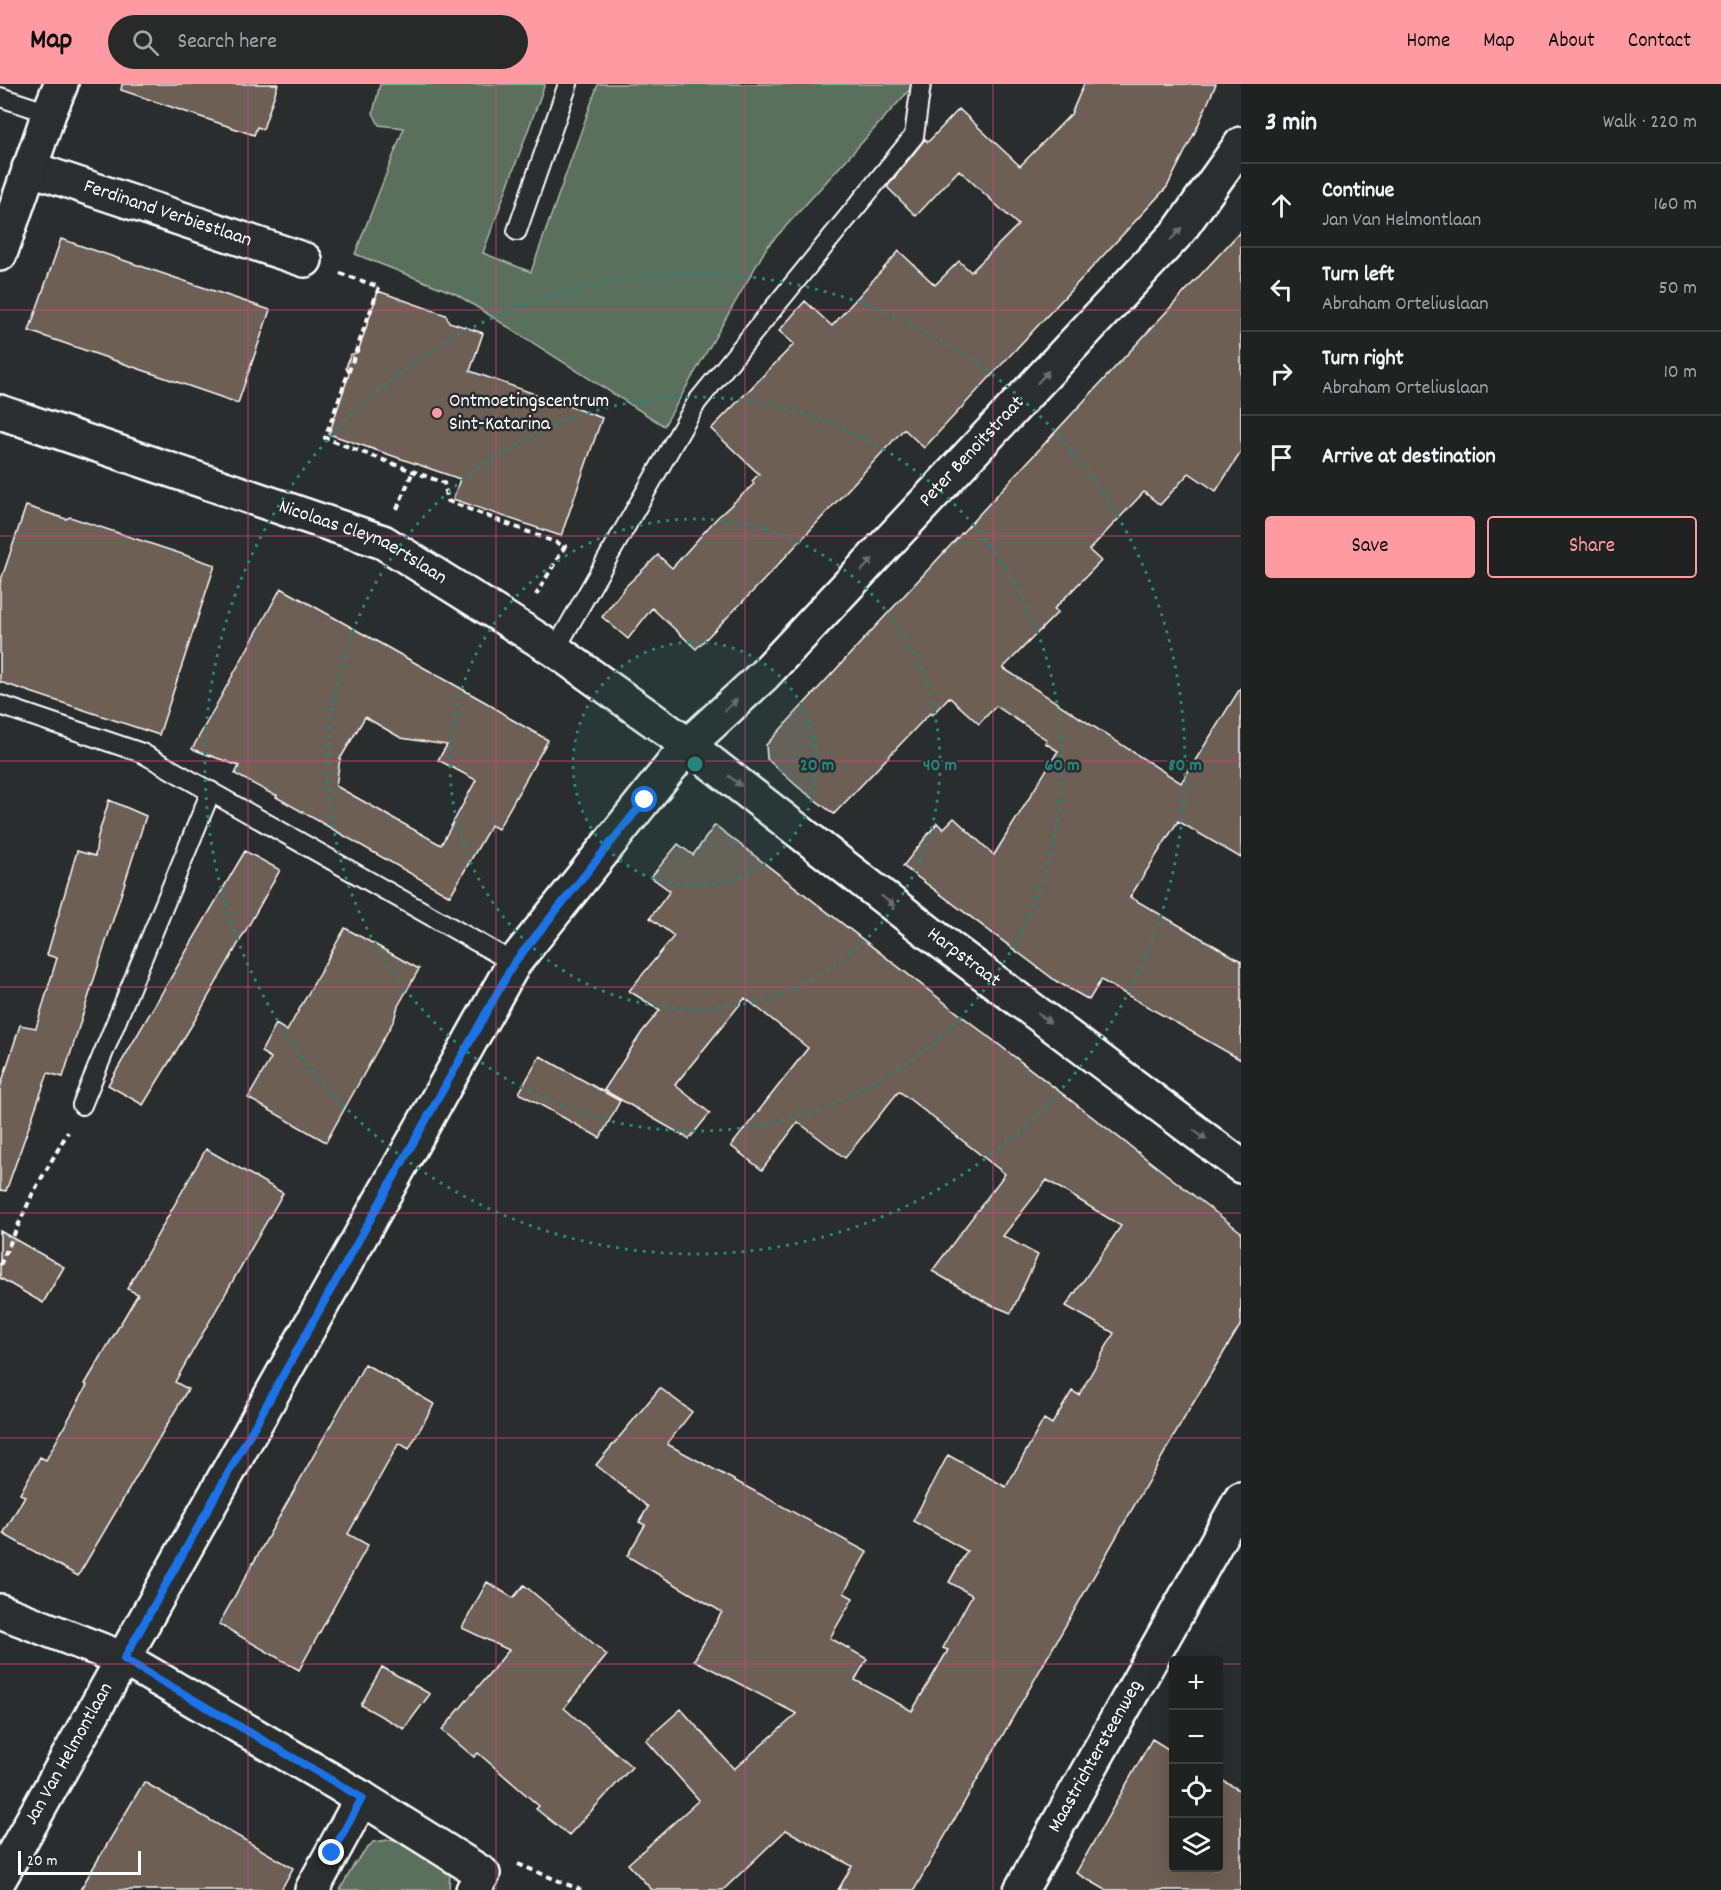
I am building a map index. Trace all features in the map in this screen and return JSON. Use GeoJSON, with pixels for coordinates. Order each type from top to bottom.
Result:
{"type":"FeatureCollection","features":[{"type":"Feature","properties":{"kind":"street"},"geometry":{"type":"LineString","coordinates":[[0,254],[55,99]]}},
{"type":"Feature","properties":{"kind":"street","name":"Peter Benoitstraat"},"geometry":{"type":"LineString","coordinates":[[688,745],[764,675],[1179,231],[1241,144]]}},
{"type":"Feature","properties":{"kind":"street","name":"Ferdinand Verbiestlaan"},"geometry":{"type":"LineString","coordinates":[[30,168],[305,260]]}},
{"type":"Feature","properties":{"kind":"street","name":"Nicolaas Cleynaertslaan"},"geometry":{"type":"LineString","coordinates":[[0,412],[383,542],[555,650],[688,745]]}},
{"type":"Feature","properties":{"kind":"street","name":"Jan Van Helmontlaan"},"geometry":{"type":"LineString","coordinates":[[0,1878],[514,963],[688,745]]}},
{"type":"Feature","properties":{"kind":"street","name":"Harpstraat"},"geometry":{"type":"LineString","coordinates":[[688,745],[931,934],[1241,1166]]}},
{"type":"Feature","properties":{"kind":"street","name":"Maastrichtersteenweg"},"geometry":{"type":"LineString","coordinates":[[1021,1890],[1241,1499]]}},
{"type":"Feature","properties":{"kind":"street"},"geometry":{"type":"LineString","coordinates":[[0,1611],[124,1659],[362,1798],[483,1874],[473,1890]]}},
{"type":"Feature","properties":{"kind":"street"},"geometry":{"type":"LineString","coordinates":[[312,1890],[362,1798]]}},
{"type":"Feature","properties":{"kind":"lane"},"geometry":{"type":"LineString","coordinates":[[517,231],[568,84]]}},
{"type":"Feature","properties":{"kind":"lane"},"geometry":{"type":"LineString","coordinates":[[555,650],[697,402],[914,136],[921,84]]}},
{"type":"Feature","properties":{"kind":"lane"},"geometry":{"type":"LineString","coordinates":[[0,97],[55,99]]}},
{"type":"Feature","properties":{"kind":"lane"},"geometry":{"type":"LineString","coordinates":[[0,705],[142,753],[514,963]]}},
{"type":"Feature","properties":{"kind":"lane"},"geometry":{"type":"LineString","coordinates":[[82,1105],[211,791]]}},
{"type":"Feature","properties":{"kind":"path"},"geometry":{"type":"LineString","coordinates":[[305,260],[379,287],[325,438],[444,483],[448,501],[565,546],[535,596],[573,619]]}},
{"type":"Feature","properties":{"kind":"path"},"geometry":{"type":"LineString","coordinates":[[0,1265],[33,1193],[82,1105]]}},
{"type":"Feature","properties":{"kind":"green space"},"geometry":{"type":"Polygon","coordinates":[[[380,84],[545,84],[483,253],[531,272],[598,84],[915,84],[767,247],[664,426],[456,294],[355,254],[404,128],[379,125],[373,113],[380,84]]]}},
{"type":"Feature","properties":{"kind":"green space"},"geometry":{"type":"Polygon","coordinates":[[[396,1839],[450,1874],[449,1890],[340,1890],[355,1863],[373,1842],[396,1839]]]}},
{"type":"Feature","properties":{"kind":"building"},"geometry":{"type":"Polygon","coordinates":[[[122,84],[278,84],[263,129],[257,127],[254,135],[121,90],[122,84]]]}},
{"type":"Feature","properties":{"kind":"building"},"geometry":{"type":"Polygon","coordinates":[[[1084,84],[1216,84],[1167,187],[924,448],[904,429],[762,582],[696,649],[652,608],[628,639],[602,617],[626,586],[658,555],[672,568],[716,519],[754,484],[752,481],[759,474],[711,429],[794,344],[779,331],[805,301],[832,326],[899,251],[935,285],[959,261],[971,272],[1018,225],[959,170],[916,216],[887,187],[925,139],[928,142],[959,109],[1020,166],[1071,114],[1084,84]]]}},
{"type":"Feature","properties":{"kind":"building"},"geometry":{"type":"Polygon","coordinates":[[[1241,231],[1241,452],[1216,491],[1189,473],[1160,505],[1144,492],[1089,550],[1101,561],[1054,609],[1058,612],[1003,668],[1181,783],[1241,687],[1241,858],[1178,821],[1130,897],[1241,961],[1241,1060],[1101,980],[1089,1000],[1056,981],[903,866],[937,823],[943,829],[954,818],[994,855],[1058,751],[1045,743],[1047,740],[996,706],[979,724],[949,697],[932,715],[930,713],[834,814],[798,787],[767,759],[766,745],[1241,231]]]}},
{"type":"Feature","properties":{"kind":"building"},"geometry":{"type":"Polygon","coordinates":[[[61,239],[270,310],[238,403],[29,331],[61,239]]]}},
{"type":"Feature","properties":{"kind":"building","name":"Ontmoetingscentrum Sint-Katarina"},"geometry":{"type":"Polygon","coordinates":[[[378,291],[446,315],[449,322],[483,333],[470,371],[602,418],[561,536],[453,499],[460,479],[329,434],[349,374],[346,368],[350,355],[358,352],[378,291]]]}},
{"type":"Feature","properties":{"kind":"building"},"geometry":{"type":"Polygon","coordinates":[[[26,506],[66,519],[70,517],[215,565],[159,735],[0,682],[0,583],[26,506]]]}},
{"type":"Feature","properties":{"kind":"building"},"geometry":{"type":"Polygon","coordinates":[[[281,588],[487,703],[548,740],[498,829],[491,825],[450,896],[276,797],[277,795],[235,774],[239,766],[192,749],[281,588]],[[365,717],[340,759],[336,786],[441,845],[476,780],[438,760],[447,745],[401,738],[365,717]]]}},
{"type":"Feature","properties":{"kind":"building"},"geometry":{"type":"Polygon","coordinates":[[[109,800],[146,816],[63,1077],[48,1073],[6,1191],[0,1190],[0,1088],[20,1025],[36,1028],[57,958],[47,955],[77,851],[95,856],[98,836],[109,800]]]}},
{"type":"Feature","properties":{"kind":"building"},"geometry":{"type":"Polygon","coordinates":[[[715,825],[1241,1232],[1241,1324],[1189,1410],[914,1890],[838,1890],[852,1866],[786,1830],[723,1890],[652,1890],[628,1864],[699,1800],[646,1740],[681,1709],[734,1769],[797,1714],[694,1660],[722,1612],[627,1556],[645,1525],[639,1522],[648,1507],[596,1465],[660,1388],[692,1412],[667,1444],[867,1552],[844,1593],[853,1598],[830,1638],[867,1659],[855,1680],[912,1711],[948,1650],[943,1648],[972,1595],[949,1582],[967,1551],[913,1521],[948,1455],[1006,1487],[1044,1419],[1052,1424],[1072,1391],[1079,1395],[1114,1333],[1066,1306],[1121,1226],[1047,1180],[1003,1236],[1038,1255],[1011,1313],[989,1304],[932,1271],[1005,1174],[899,1091],[845,1158],[798,1122],[762,1170],[731,1146],[808,1048],[745,998],[675,1085],[710,1113],[689,1139],[604,1090],[642,1032],[660,1010],[629,991],[674,936],[650,918],[670,891],[651,877],[678,844],[693,855],[715,825]]]}},
{"type":"Feature","properties":{"kind":"building"},"geometry":{"type":"Polygon","coordinates":[[[245,851],[280,870],[195,1020],[143,1105],[108,1085],[245,851]]]}},
{"type":"Feature","properties":{"kind":"building"},"geometry":{"type":"Polygon","coordinates":[[[345,928],[419,969],[398,1006],[394,1020],[326,1142],[248,1098],[271,1058],[261,1052],[276,1024],[287,1031],[345,928]]]}},
{"type":"Feature","properties":{"kind":"building"},"geometry":{"type":"Polygon","coordinates":[[[540,1056],[620,1101],[600,1138],[519,1093],[540,1056]]]}},
{"type":"Feature","properties":{"kind":"building"},"geometry":{"type":"Polygon","coordinates":[[[206,1149],[283,1193],[175,1382],[188,1389],[78,1576],[3,1534],[25,1496],[20,1494],[40,1457],[46,1460],[87,1385],[85,1384],[138,1294],[127,1289],[206,1149]]]}},
{"type":"Feature","properties":{"kind":"building"},"geometry":{"type":"Polygon","coordinates":[[[0,1231],[64,1267],[43,1303],[0,1278],[0,1231]]]}},
{"type":"Feature","properties":{"kind":"building"},"geometry":{"type":"Polygon","coordinates":[[[365,1364],[434,1404],[409,1449],[399,1443],[348,1534],[368,1545],[299,1670],[219,1624],[365,1364]]]}},
{"type":"Feature","properties":{"kind":"building"},"geometry":{"type":"Polygon","coordinates":[[[487,1582],[513,1598],[524,1585],[607,1655],[564,1708],[632,1767],[569,1835],[536,1809],[539,1806],[478,1753],[474,1757],[442,1730],[509,1650],[462,1628],[487,1582]]]}},
{"type":"Feature","properties":{"kind":"building"},"geometry":{"type":"Polygon","coordinates":[[[382,1667],[430,1694],[404,1729],[361,1705],[382,1667]]]}},
{"type":"Feature","properties":{"kind":"building"},"geometry":{"type":"Polygon","coordinates":[[[1152,1739],[1169,1750],[1169,1872],[1223,1872],[1223,1781],[1241,1791],[1241,1890],[1106,1890],[1076,1873],[1152,1739]]]}},
{"type":"Feature","properties":{"kind":"building"},"geometry":{"type":"Polygon","coordinates":[[[144,1782],[293,1868],[281,1890],[80,1890],[144,1782]]]}},
{"type":"Feature","properties":{"kind":"place","name":"Ontmoetingscentrum Sint-Katarina"},"geometry":{"type":"Point","coordinates":[437,413]}},
{"type":"Feature","properties":{"kind":"route"},"geometry":{"type":"LineString","coordinates":[[332,1853],[362,1798],[124,1659],[514,963],[645,800]]}}]}
